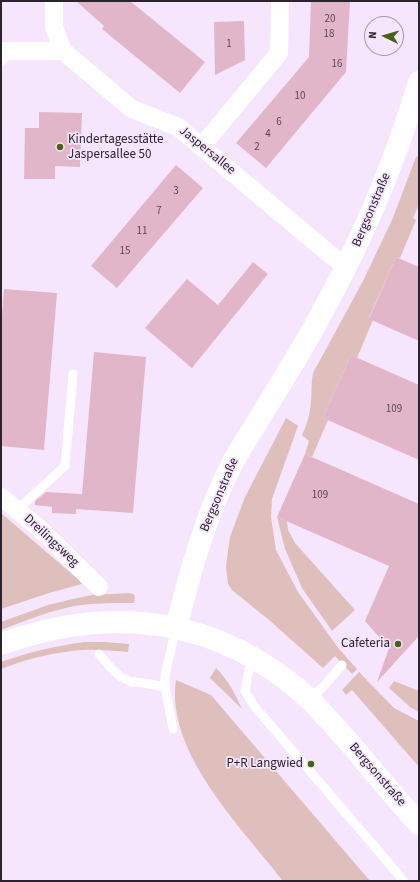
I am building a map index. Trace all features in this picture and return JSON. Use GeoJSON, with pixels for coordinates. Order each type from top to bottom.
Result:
{"type":"FeatureCollection","features":[{"type":"Feature","properties":{"kind":"street","name":"Jaspersallee"},"geometry":{"type":"LineString","coordinates":[[54,1],[54,27],[63,51],[132,109],[178,127],[333,257],[347,267]]}},
{"type":"Feature","properties":{"kind":"street"},"geometry":{"type":"LineString","coordinates":[[202,146],[279,53],[280,1]]}},
{"type":"Feature","properties":{"kind":"street"},"geometry":{"type":"LineString","coordinates":[[2,49],[63,51]]}},
{"type":"Feature","properties":{"kind":"street","name":"Bergsonstraße"},"geometry":{"type":"LineString","coordinates":[[419,82],[394,158],[373,210],[347,267],[319,318],[231,465],[204,532],[187,584],[176,628],[217,640],[271,668],[309,699],[326,716],[419,824]]}},
{"type":"Feature","properties":{"kind":"street","name":"Dreilingsweg"},"geometry":{"type":"LineString","coordinates":[[1,497],[39,528],[99,588]]}},
{"type":"Feature","properties":{"kind":"street"},"geometry":{"type":"LineString","coordinates":[[1,644],[56,628],[82,624],[140,622],[176,628]]}},
{"type":"Feature","properties":{"kind":"lane"},"geometry":{"type":"LineString","coordinates":[[17,510],[65,466],[73,374]]}},
{"type":"Feature","properties":{"kind":"lane"},"geometry":{"type":"LineString","coordinates":[[173,729],[165,687],[166,667],[176,628]]}},
{"type":"Feature","properties":{"kind":"lane"},"geometry":{"type":"LineString","coordinates":[[99,654],[121,677],[132,682],[144,682],[165,687]]}},
{"type":"Feature","properties":{"kind":"lane"},"geometry":{"type":"LineString","coordinates":[[252,657],[245,691],[255,707],[404,881]]}},
{"type":"Feature","properties":{"kind":"lane"},"geometry":{"type":"LineString","coordinates":[[309,699],[324,686],[342,665]]}},
{"type":"Feature","properties":{"kind":"shaded area"},"geometry":{"type":"Polygon","coordinates":[[[419,156],[419,204],[413,218],[416,220],[400,258],[396,257],[369,318],[373,320],[357,358],[351,355],[323,418],[328,420],[312,457],[305,454],[309,441],[302,435],[310,411],[313,373],[363,281],[392,220],[416,157],[419,156]]]}},
{"type":"Feature","properties":{"kind":"shaded area"},"geometry":{"type":"Polygon","coordinates":[[[286,418],[298,426],[272,499],[271,517],[276,550],[298,592],[339,649],[357,669],[352,674],[335,656],[323,668],[269,620],[232,590],[228,584],[226,566],[230,537],[245,497],[286,418]]]}},
{"type":"Feature","properties":{"kind":"shaded area"},"geometry":{"type":"Polygon","coordinates":[[[1,513],[79,580],[82,584],[1,609],[1,513]]]}},
{"type":"Feature","properties":{"kind":"shaded area"},"geometry":{"type":"Polygon","coordinates":[[[277,517],[287,521],[288,530],[295,543],[355,610],[332,631],[302,588],[285,549],[277,517]]]}},
{"type":"Feature","properties":{"kind":"shaded area"},"geometry":{"type":"Polygon","coordinates":[[[129,593],[135,596],[134,603],[81,605],[61,609],[1,630],[1,622],[48,605],[92,595],[129,593]]]}},
{"type":"Feature","properties":{"kind":"shaded area"},"geometry":{"type":"Polygon","coordinates":[[[85,642],[129,644],[128,652],[82,650],[61,652],[41,656],[1,669],[1,662],[11,658],[63,645],[85,642]]]}},
{"type":"Feature","properties":{"kind":"shaded area"},"geometry":{"type":"Polygon","coordinates":[[[216,668],[231,687],[242,709],[210,678],[216,668]]]}},
{"type":"Feature","properties":{"kind":"shaded area"},"geometry":{"type":"Polygon","coordinates":[[[359,672],[394,708],[419,721],[419,767],[352,690],[346,695],[342,690],[359,672]]]}},
{"type":"Feature","properties":{"kind":"shaded area"},"geometry":{"type":"Polygon","coordinates":[[[176,680],[211,695],[370,881],[283,881],[228,813],[210,788],[194,761],[182,734],[176,707],[176,680]]]}},
{"type":"Feature","properties":{"kind":"shaded area"},"geometry":{"type":"Polygon","coordinates":[[[394,681],[419,691],[419,712],[410,707],[389,688],[394,681]]]}},
{"type":"Feature","properties":{"kind":"building"},"geometry":{"type":"Polygon","coordinates":[[[76,1],[130,1],[205,62],[180,93],[102,29],[104,26],[76,1]]]}},
{"type":"Feature","properties":{"kind":"building"},"geometry":{"type":"Polygon","coordinates":[[[311,1],[350,1],[346,72],[266,168],[236,143],[309,57],[311,1]]]}},
{"type":"Feature","properties":{"kind":"building"},"geometry":{"type":"Polygon","coordinates":[[[244,21],[245,60],[215,75],[214,22],[244,21]]]}},
{"type":"Feature","properties":{"kind":"building","name":"Kindertagesstätte Jaspersallee 50"},"geometry":{"type":"Polygon","coordinates":[[[39,112],[82,113],[80,167],[55,166],[55,179],[24,179],[25,128],[39,128],[39,112]]]}},
{"type":"Feature","properties":{"kind":"building"},"geometry":{"type":"Polygon","coordinates":[[[176,165],[203,188],[117,288],[91,266],[176,165]]]}},
{"type":"Feature","properties":{"kind":"building"},"geometry":{"type":"Polygon","coordinates":[[[396,257],[419,267],[419,341],[369,319],[396,257]]]}},
{"type":"Feature","properties":{"kind":"building"},"geometry":{"type":"Polygon","coordinates":[[[253,262],[268,274],[192,368],[145,328],[187,279],[218,305],[253,262]]]}},
{"type":"Feature","properties":{"kind":"building"},"geometry":{"type":"Polygon","coordinates":[[[4,289],[57,293],[44,450],[1,446],[1,329],[4,289]]]}},
{"type":"Feature","properties":{"kind":"building"},"geometry":{"type":"Polygon","coordinates":[[[94,352],[146,357],[133,513],[76,509],[76,514],[52,513],[52,507],[35,505],[35,501],[46,492],[82,494],[94,352]]]}},
{"type":"Feature","properties":{"kind":"building"},"geometry":{"type":"Polygon","coordinates":[[[351,355],[419,385],[419,460],[323,418],[351,355]]]}},
{"type":"Feature","properties":{"kind":"building"},"geometry":{"type":"Polygon","coordinates":[[[305,454],[419,504],[419,636],[377,682],[389,648],[365,621],[389,566],[277,517],[305,454]]]}},
{"type":"Feature","properties":{"kind":"place","name":"Kindertagesstätte Jaspersallee 50"},"geometry":{"type":"Point","coordinates":[60,147]}},
{"type":"Feature","properties":{"kind":"place","name":"Cafeteria"},"geometry":{"type":"Point","coordinates":[398,644]}},
{"type":"Feature","properties":{"kind":"place","name":"P+R Langwied"},"geometry":{"type":"Point","coordinates":[311,764]}}]}
